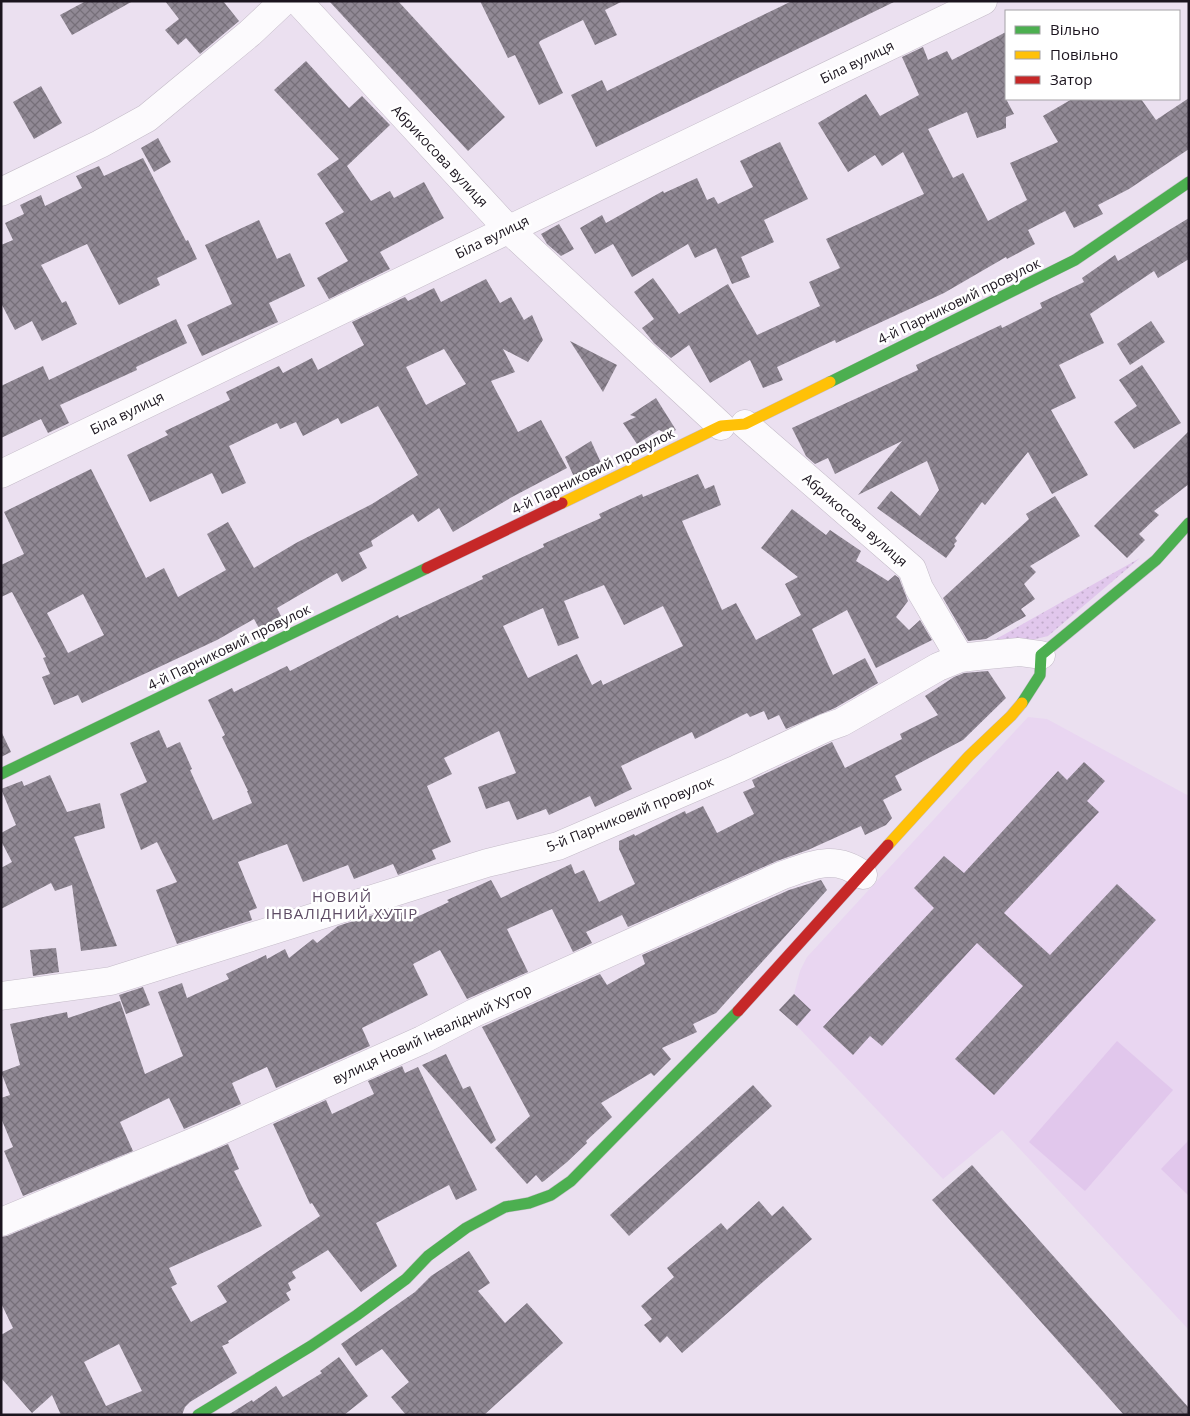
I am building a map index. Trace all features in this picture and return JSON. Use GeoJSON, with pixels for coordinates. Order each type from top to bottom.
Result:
{"type":"FeatureCollection","features":[{"type":"Feature","properties":{"kind":"street"},"geometry":{"type":"LineString","coordinates":[[1,192],[100,144],[147,118],[250,33],[284,1]]}},
{"type":"Feature","properties":{"kind":"street","name":"Абрикосова вулиця"},"geometry":{"type":"LineString","coordinates":[[298,1],[508,229],[733,425],[912,569],[919,588],[960,658]]}},
{"type":"Feature","properties":{"kind":"street","name":"Біла вулиця"},"geometry":{"type":"LineString","coordinates":[[1,474],[983,1]]}},
{"type":"Feature","properties":{"kind":"street","name":"4-й Парниковий провулок"},"geometry":{"type":"LineString","coordinates":[[1,774],[1075,260],[1189,182]]}},
{"type":"Feature","properties":{"kind":"street"},"geometry":{"type":"LineString","coordinates":[[198,1415],[311,1346],[349,1320],[406,1279],[428,1256],[466,1228],[505,1207],[529,1203],[550,1195],[571,1181],[724,1027],[863,875],[968,756],[1011,716],[1027,697],[1040,675],[1041,655],[1156,560],[1189,523]]}},
{"type":"Feature","properties":{"kind":"street","name":"5-й Парниковий провулок"},"geometry":{"type":"LineString","coordinates":[[1,996],[111,981],[487,863],[558,846],[842,722],[938,667],[960,658],[1019,652],[1041,655]]}},
{"type":"Feature","properties":{"kind":"street","name":"вулиця Новий Інвалідний Хутор"},"geometry":{"type":"LineString","coordinates":[[1,1222],[206,1137],[422,1040],[474,1013],[783,875],[816,863],[837,862],[852,866],[863,875]]}},
{"type":"Feature","properties":{"kind":"shaded area"},"geometry":{"type":"Polygon","coordinates":[[[1140,558],[1048,636],[988,651],[980,648],[1140,558]]]}},
{"type":"Feature","properties":{"kind":"shaded area"},"geometry":{"type":"Polygon","coordinates":[[[1028,717],[1047,719],[1189,796],[1189,1330],[1002,1130],[943,1179],[797,1026],[779,1010],[794,994],[800,971],[807,957],[1028,717]]]}},
{"type":"Feature","properties":{"kind":"shaded area"},"geometry":{"type":"Polygon","coordinates":[[[1117,1041],[1173,1090],[1085,1191],[1029,1142],[1117,1041]]]}},
{"type":"Feature","properties":{"kind":"shaded area"},"geometry":{"type":"Polygon","coordinates":[[[1189,1140],[1189,1196],[1161,1169],[1189,1140]]]}},
{"type":"Feature","properties":{"kind":"building"},"geometry":{"type":"Polygon","coordinates":[[[86,1],[133,1],[72,35],[60,15],[86,1]]]}},
{"type":"Feature","properties":{"kind":"building"},"geometry":{"type":"Polygon","coordinates":[[[165,1],[223,1],[239,21],[200,54],[186,38],[178,45],[165,30],[179,19],[165,1]]]}},
{"type":"Feature","properties":{"kind":"building"},"geometry":{"type":"Polygon","coordinates":[[[329,1],[398,1],[505,117],[468,151],[329,1]]]}},
{"type":"Feature","properties":{"kind":"building"},"geometry":{"type":"Polygon","coordinates":[[[480,1],[623,1],[605,10],[617,35],[595,45],[583,20],[540,41],[539,43],[563,93],[539,105],[515,55],[508,58],[480,1]]]}},
{"type":"Feature","properties":{"kind":"building"},"geometry":{"type":"Polygon","coordinates":[[[792,1],[896,1],[596,147],[571,95],[602,80],[607,91],[792,1]]]}},
{"type":"Feature","properties":{"kind":"building"},"geometry":{"type":"Polygon","coordinates":[[[1005,33],[1005,100],[1014,114],[1006,117],[1006,128],[977,138],[967,112],[928,129],[953,178],[963,173],[988,221],[1027,200],[1010,163],[1058,142],[1043,116],[1070,100],[1142,100],[1156,120],[1189,98],[1189,149],[1129,189],[1098,205],[1103,214],[1074,228],[1065,211],[1028,230],[1035,244],[1007,259],[1006,257],[944,293],[836,343],[835,340],[777,367],[783,380],[763,388],[750,360],[710,383],[689,345],[671,358],[654,343],[642,328],[654,319],[634,292],[653,278],[679,314],[728,284],[757,335],[820,306],[809,282],[840,268],[826,239],[924,194],[903,152],[882,166],[875,155],[848,172],[818,123],[866,94],[880,116],[919,95],[902,57],[923,47],[928,60],[947,51],[952,60],[1005,33]]]}},
{"type":"Feature","properties":{"kind":"building"},"geometry":{"type":"Polygon","coordinates":[[[306,61],[349,108],[362,96],[390,125],[347,166],[371,201],[390,191],[394,198],[424,182],[444,218],[380,252],[390,269],[329,299],[317,278],[348,261],[325,223],[344,212],[317,174],[339,159],[274,90],[306,61]]]}},
{"type":"Feature","properties":{"kind":"building"},"geometry":{"type":"Polygon","coordinates":[[[41,86],[62,123],[34,139],[13,102],[41,86]]]}},
{"type":"Feature","properties":{"kind":"building"},"geometry":{"type":"Polygon","coordinates":[[[158,138],[171,162],[154,172],[141,148],[158,138]]]}},
{"type":"Feature","properties":{"kind":"building"},"geometry":{"type":"Polygon","coordinates":[[[780,142],[808,199],[764,220],[774,242],[741,257],[750,277],[732,284],[716,248],[695,258],[688,244],[632,277],[613,244],[595,254],[580,228],[602,215],[606,223],[663,191],[664,193],[697,178],[707,200],[714,197],[718,204],[753,187],[740,161],[780,142]]]}},
{"type":"Feature","properties":{"kind":"building"},"geometry":{"type":"Polygon","coordinates":[[[143,158],[197,259],[157,278],[160,285],[119,305],[87,244],[41,265],[62,303],[66,301],[77,324],[42,341],[32,321],[15,330],[1,303],[1,245],[13,240],[5,223],[24,214],[20,205],[41,195],[45,206],[82,188],[76,176],[99,166],[104,176],[143,158]]]}},
{"type":"Feature","properties":{"kind":"building"},"geometry":{"type":"Polygon","coordinates":[[[1189,218],[1189,259],[1158,278],[1154,271],[1090,314],[1104,343],[1059,365],[1076,398],[1051,410],[1088,475],[1052,494],[1028,452],[985,505],[982,502],[955,538],[957,541],[954,544],[955,546],[946,558],[877,508],[891,491],[920,516],[939,490],[927,461],[858,495],[902,441],[835,474],[828,458],[815,464],[806,456],[792,428],[918,370],[916,365],[1001,325],[1002,328],[1042,308],[1040,303],[1084,282],[1082,278],[1115,255],[1118,261],[1189,218]]]}},
{"type":"Feature","properties":{"kind":"building"},"geometry":{"type":"Polygon","coordinates":[[[259,220],[277,259],[290,253],[305,286],[269,303],[278,322],[202,356],[187,325],[232,304],[205,245],[259,220]]]}},
{"type":"Feature","properties":{"kind":"building"},"geometry":{"type":"Polygon","coordinates":[[[559,224],[574,249],[561,256],[547,244],[541,234],[559,224]]]}},
{"type":"Feature","properties":{"kind":"building"},"geometry":{"type":"Polygon","coordinates":[[[486,279],[500,303],[511,297],[524,320],[532,315],[543,340],[528,362],[503,349],[515,372],[491,381],[518,432],[541,420],[567,468],[512,497],[453,532],[439,508],[418,522],[413,514],[371,541],[373,546],[359,553],[367,568],[342,582],[337,573],[277,608],[282,618],[260,630],[254,619],[217,640],[82,703],[78,695],[54,705],[42,677],[50,674],[43,658],[46,657],[12,592],[1,597],[1,565],[24,554],[4,512],[91,469],[146,578],[164,568],[178,597],[226,570],[207,534],[228,522],[254,568],[296,543],[372,504],[418,475],[378,406],[341,424],[338,418],[303,436],[296,422],[280,429],[277,423],[229,446],[246,483],[222,494],[212,473],[150,502],[127,455],[168,435],[165,431],[230,400],[226,392],[279,366],[283,373],[312,358],[318,370],[364,345],[352,322],[405,297],[408,301],[434,288],[441,302],[486,279]],[[444,349],[406,367],[426,405],[466,384],[444,349]],[[83,594],[47,613],[68,653],[104,635],[83,594]]]}},
{"type":"Feature","properties":{"kind":"building"},"geometry":{"type":"Polygon","coordinates":[[[176,319],[187,343],[136,367],[137,370],[60,405],[69,423],[48,433],[41,419],[1,438],[1,386],[43,366],[49,380],[176,319]]]}},
{"type":"Feature","properties":{"kind":"building"},"geometry":{"type":"Polygon","coordinates":[[[1151,321],[1165,342],[1130,365],[1117,344],[1151,321]]]}},
{"type":"Feature","properties":{"kind":"building"},"geometry":{"type":"Polygon","coordinates":[[[570,341],[617,365],[603,392],[570,341]]]}},
{"type":"Feature","properties":{"kind":"building"},"geometry":{"type":"Polygon","coordinates":[[[1142,365],[1181,423],[1134,449],[1114,422],[1137,406],[1119,380],[1142,365]]]}},
{"type":"Feature","properties":{"kind":"building"},"geometry":{"type":"Polygon","coordinates":[[[656,398],[676,430],[668,434],[659,430],[637,444],[623,423],[636,417],[630,415],[656,398]]]}},
{"type":"Feature","properties":{"kind":"building"},"geometry":{"type":"Polygon","coordinates":[[[1189,431],[1189,484],[1154,511],[1159,515],[1139,534],[1145,540],[1127,558],[1094,526],[1189,431]]]}},
{"type":"Feature","properties":{"kind":"building"},"geometry":{"type":"Polygon","coordinates":[[[591,441],[602,465],[575,479],[565,457],[591,441]]]}},
{"type":"Feature","properties":{"kind":"building"},"geometry":{"type":"Polygon","coordinates":[[[698,474],[705,489],[714,485],[721,505],[682,521],[722,610],[736,603],[756,640],[801,615],[785,584],[798,577],[761,548],[792,509],[826,535],[830,530],[861,551],[856,561],[888,581],[895,575],[899,578],[908,601],[896,617],[909,630],[920,620],[932,640],[876,668],[847,610],[812,629],[833,675],[865,658],[878,683],[835,708],[786,729],[779,715],[768,720],[764,711],[750,717],[747,713],[695,739],[692,732],[621,766],[632,789],[595,807],[590,796],[549,815],[546,809],[517,820],[509,801],[486,809],[478,787],[516,773],[499,731],[444,758],[452,774],[427,786],[451,842],[432,850],[436,859],[398,875],[393,864],[354,879],[348,865],[303,882],[287,844],[238,862],[257,908],[249,911],[252,920],[177,944],[156,890],[177,882],[157,842],[141,850],[120,794],[147,782],[130,743],[159,730],[167,748],[180,742],[192,769],[190,770],[213,820],[252,803],[222,737],[225,735],[208,700],[232,688],[234,692],[287,666],[290,671],[398,615],[399,618],[483,579],[482,576],[544,547],[543,544],[601,518],[599,514],[642,494],[643,497],[698,474]],[[604,585],[564,601],[579,638],[558,646],[543,608],[503,626],[528,678],[577,654],[592,685],[601,680],[603,685],[683,646],[663,606],[624,625],[604,585]]]}},
{"type":"Feature","properties":{"kind":"building"},"geometry":{"type":"Polygon","coordinates":[[[1055,496],[1080,536],[1030,566],[1036,572],[1024,584],[1035,599],[1021,609],[1026,616],[986,639],[968,641],[943,598],[1029,519],[1026,514],[1055,496]]]}},
{"type":"Feature","properties":{"kind":"building"},"geometry":{"type":"Polygon","coordinates":[[[988,671],[1006,698],[963,740],[895,776],[902,790],[883,800],[892,818],[886,825],[865,835],[861,826],[628,927],[622,915],[586,932],[592,943],[573,952],[552,909],[507,929],[528,972],[467,999],[440,950],[413,964],[428,995],[362,1028],[370,1046],[276,1088],[267,1067],[232,1083],[241,1104],[184,1129],[169,1098],[120,1122],[133,1151],[23,1196],[4,1151],[13,1147],[1,1118],[1,1098],[10,1095],[1,1072],[20,1065],[10,1024],[67,1012],[68,1018],[120,1001],[145,1074],[183,1056],[158,992],[182,983],[187,998],[229,979],[226,974],[266,955],[267,959],[285,949],[289,958],[313,939],[317,943],[338,926],[402,906],[408,921],[449,902],[447,900],[491,880],[501,898],[571,864],[575,874],[584,870],[599,902],[635,884],[619,849],[619,841],[634,834],[635,836],[685,811],[686,814],[703,806],[717,833],[754,814],[743,792],[755,787],[752,780],[832,742],[845,768],[902,739],[900,734],[938,715],[925,696],[954,677],[964,673],[988,671]]]}},
{"type":"Feature","properties":{"kind":"building"},"geometry":{"type":"Polygon","coordinates":[[[1,731],[11,752],[1,757],[1,731]]]}},
{"type":"Feature","properties":{"kind":"building"},"geometry":{"type":"Polygon","coordinates":[[[1084,762],[1105,781],[1087,801],[1099,812],[1004,913],[1050,955],[1117,884],[1156,920],[994,1095],[955,1059],[1023,986],[977,943],[882,1046],[870,1036],[853,1055],[823,1027],[934,908],[914,888],[944,856],[964,873],[1058,771],[1067,780],[1084,762]]]}},
{"type":"Feature","properties":{"kind":"building"},"geometry":{"type":"Polygon","coordinates":[[[50,775],[67,812],[100,803],[105,828],[74,837],[117,946],[81,951],[72,885],[55,891],[51,883],[1,909],[1,868],[12,862],[1,841],[1,833],[16,825],[1,789],[22,781],[24,786],[50,775]]]}},
{"type":"Feature","properties":{"kind":"building"},"geometry":{"type":"Polygon","coordinates":[[[821,880],[827,890],[716,1013],[693,1024],[697,1032],[662,1048],[671,1059],[654,1076],[651,1073],[601,1103],[612,1117],[567,1162],[544,1181],[542,1182],[536,1175],[527,1184],[495,1148],[530,1116],[482,1027],[600,974],[607,985],[645,964],[642,955],[789,890],[821,880]]]}},
{"type":"Feature","properties":{"kind":"building"},"geometry":{"type":"Polygon","coordinates":[[[56,948],[59,972],[33,976],[30,950],[56,948]]]}},
{"type":"Feature","properties":{"kind":"building"},"geometry":{"type":"Polygon","coordinates":[[[143,987],[150,1005],[126,1014],[119,995],[143,987]]]}},
{"type":"Feature","properties":{"kind":"building"},"geometry":{"type":"Polygon","coordinates":[[[794,994],[811,1010],[797,1026],[779,1010],[794,994]]]}},
{"type":"Feature","properties":{"kind":"building"},"geometry":{"type":"Polygon","coordinates":[[[446,1054],[463,1089],[470,1086],[496,1140],[491,1144],[422,1065],[446,1054]]]}},
{"type":"Feature","properties":{"kind":"building"},"geometry":{"type":"Polygon","coordinates":[[[402,1066],[405,1073],[418,1067],[477,1190],[456,1200],[449,1185],[376,1223],[397,1266],[361,1292],[328,1250],[292,1272],[296,1278],[288,1283],[291,1290],[286,1293],[290,1300],[222,1346],[237,1373],[190,1402],[185,1407],[182,1415],[61,1415],[52,1395],[32,1413],[1,1378],[1,1335],[13,1328],[1,1303],[1,1237],[228,1144],[239,1169],[234,1171],[262,1226],[169,1268],[177,1284],[171,1287],[191,1322],[227,1302],[217,1286],[320,1216],[312,1203],[310,1204],[273,1124],[326,1100],[332,1114],[374,1094],[368,1081],[402,1066]],[[119,1344],[84,1362],[106,1406],[142,1391],[119,1344]]]}},
{"type":"Feature","properties":{"kind":"building"},"geometry":{"type":"Polygon","coordinates":[[[753,1085],[772,1106],[629,1236],[610,1215],[753,1085]]]}},
{"type":"Feature","properties":{"kind":"building"},"geometry":{"type":"Polygon","coordinates":[[[972,1165],[1189,1408],[1189,1415],[1124,1415],[932,1200],[972,1165]]]}},
{"type":"Feature","properties":{"kind":"building"},"geometry":{"type":"Polygon","coordinates":[[[759,1201],[772,1216],[783,1206],[812,1239],[682,1353],[667,1336],[660,1343],[644,1325],[652,1319],[641,1306],[674,1277],[667,1268],[721,1223],[727,1230],[759,1201]]]}},
{"type":"Feature","properties":{"kind":"building"},"geometry":{"type":"Polygon","coordinates":[[[469,1251],[490,1283],[478,1291],[505,1323],[527,1303],[563,1343],[484,1415],[406,1415],[391,1397],[409,1382],[382,1349],[356,1366],[341,1344],[415,1292],[431,1276],[469,1251]]]}},
{"type":"Feature","properties":{"kind":"building"},"geometry":{"type":"Polygon","coordinates":[[[339,1357],[368,1396],[344,1415],[228,1415],[252,1400],[253,1402],[276,1386],[283,1397],[322,1373],[320,1371],[339,1357]]]}},
{"type":"Feature","properties":{"kind":"traffic: fast"},"geometry":{"type":"LineString","coordinates":[[830,382],[1075,260],[1189,182]]}},
{"type":"Feature","properties":{"kind":"traffic: fast"},"geometry":{"type":"LineString","coordinates":[[1022,703],[1040,675],[1041,655],[1156,560],[1189,523]]}},
{"type":"Feature","properties":{"kind":"traffic: fast"},"geometry":{"type":"LineString","coordinates":[[1,774],[427,568]]}},
{"type":"Feature","properties":{"kind":"traffic: fast"},"geometry":{"type":"LineString","coordinates":[[198,1415],[311,1346],[357,1315],[406,1279],[428,1256],[466,1228],[505,1207],[529,1203],[551,1195],[571,1181],[738,1011]]}},
{"type":"Feature","properties":{"kind":"traffic: slow"},"geometry":{"type":"LineString","coordinates":[[562,503],[721,426],[745,424],[830,382]]}},
{"type":"Feature","properties":{"kind":"traffic: slow"},"geometry":{"type":"LineString","coordinates":[[888,845],[969,756],[1022,703]]}},
{"type":"Feature","properties":{"kind":"traffic: jam"},"geometry":{"type":"LineString","coordinates":[[427,568],[562,503]]}},
{"type":"Feature","properties":{"kind":"traffic: jam"},"geometry":{"type":"LineString","coordinates":[[738,1011],[888,845]]}},
{"type":"Feature","properties":{"kind":"district","name":"НОВИЙ ІНВАЛІДНИЙ ХУТІР"},"geometry":{"type":"Point","coordinates":[342,906]}}]}
